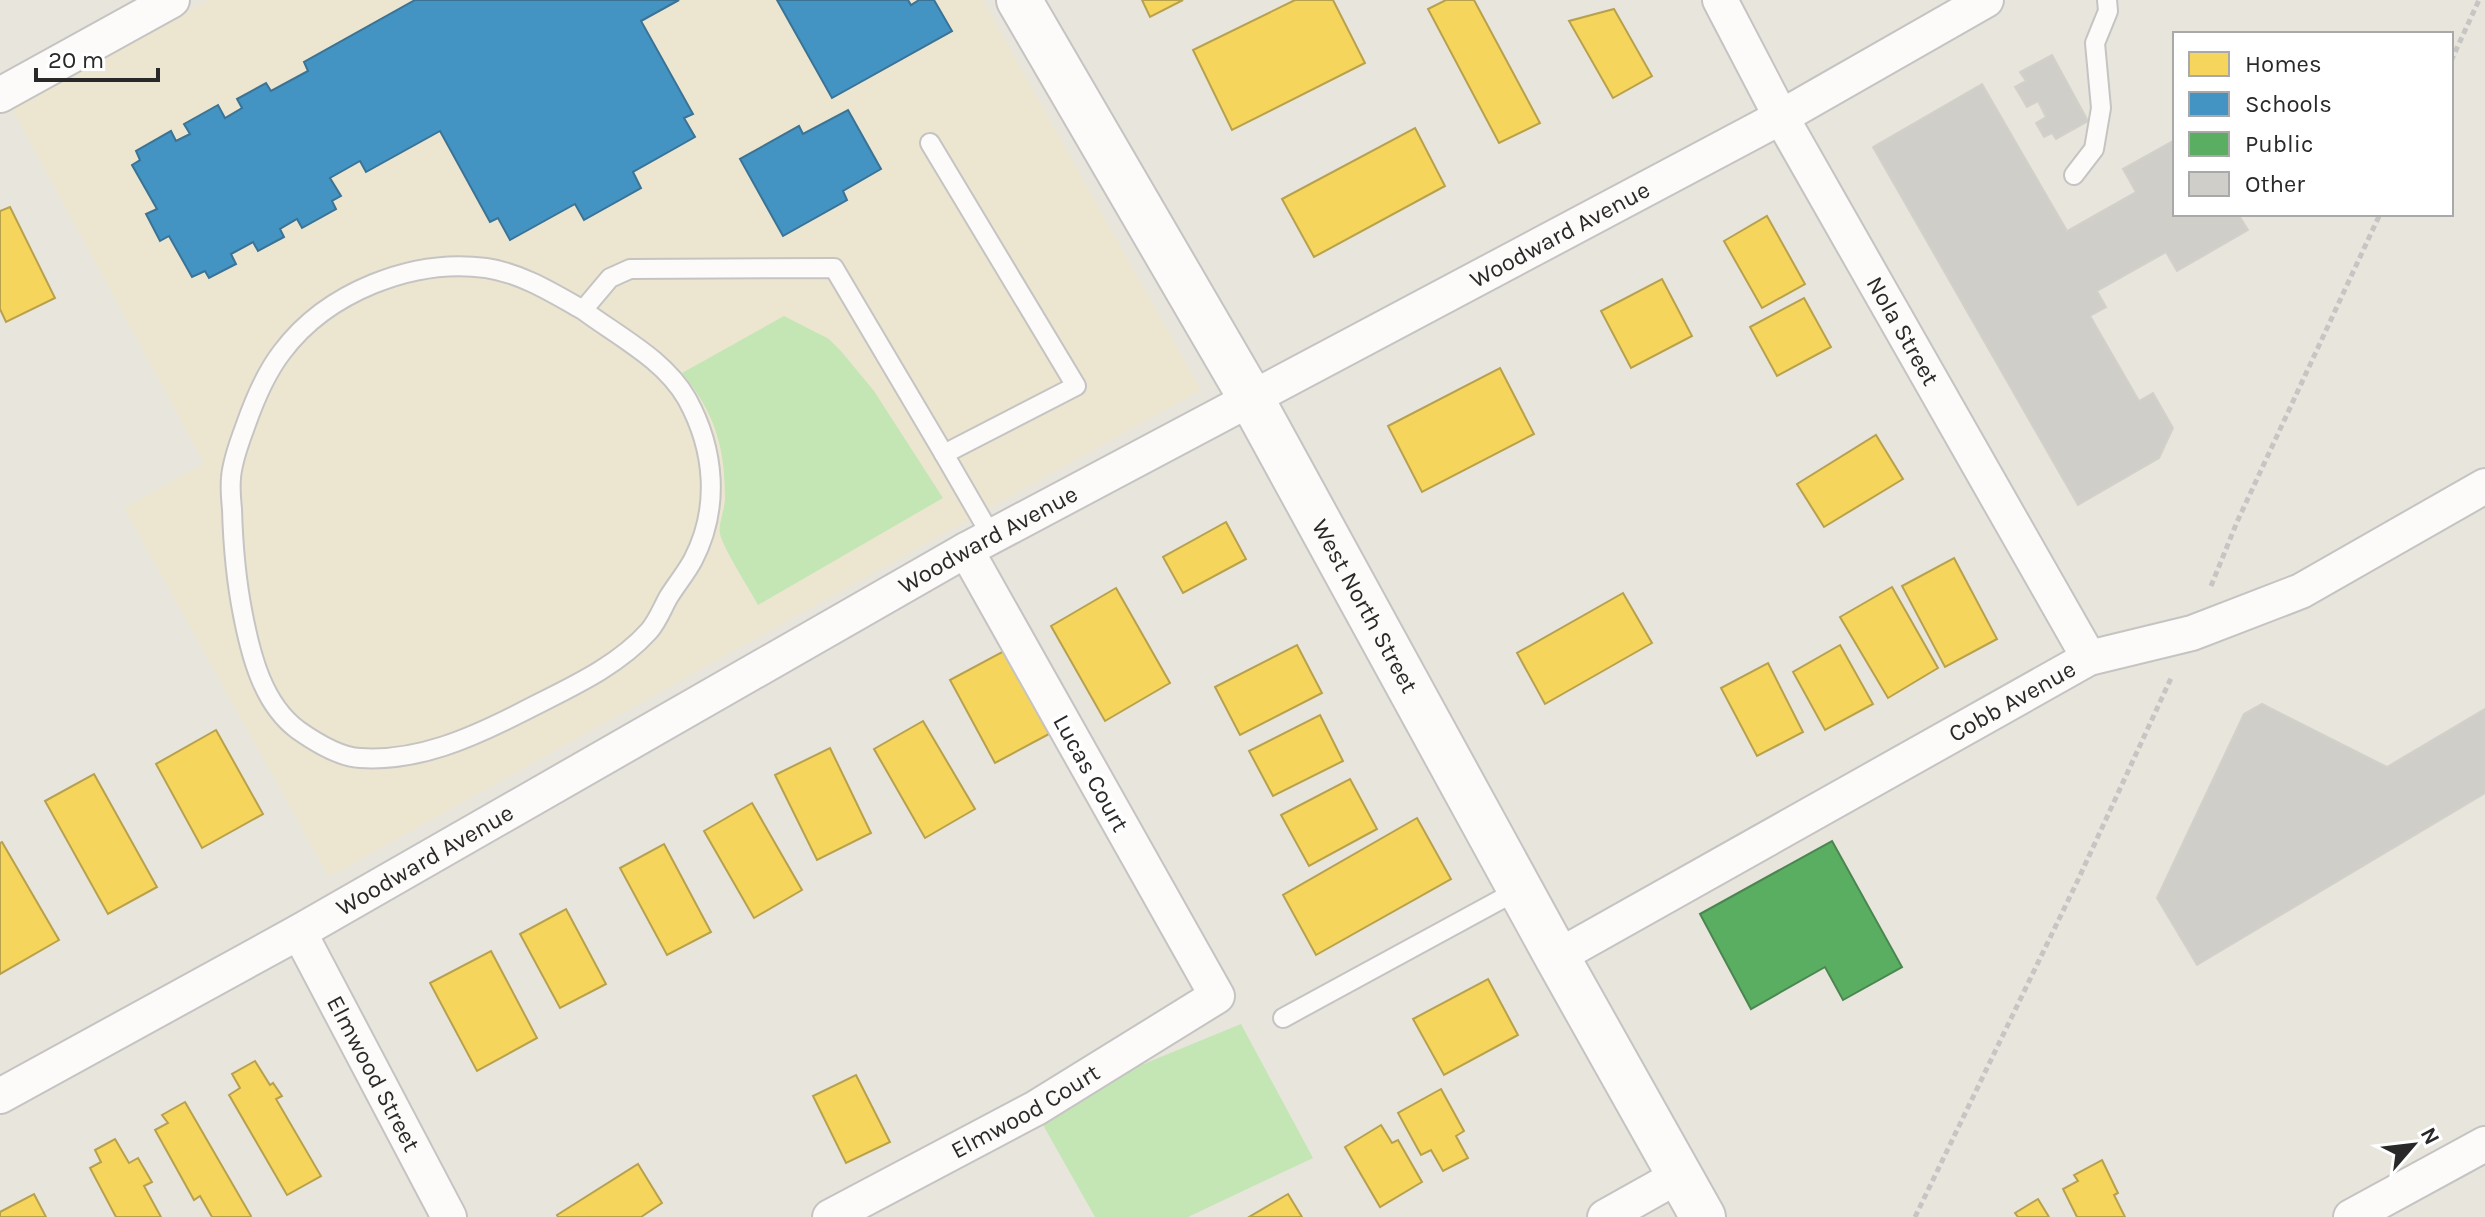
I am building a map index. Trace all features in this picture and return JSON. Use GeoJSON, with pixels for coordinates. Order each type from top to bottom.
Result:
{"type":"FeatureCollection","features":[{"type":"Feature","properties":{"kind":"street"},"geometry":{"type":"LineString","coordinates":[[0,95],[172,0]]}},
{"type":"Feature","properties":{"kind":"street","name":"West North Street"},"geometry":{"type":"LineString","coordinates":[[1019,0],[1252,400],[1703,1217]]}},
{"type":"Feature","properties":{"kind":"street","name":"Nola Street"},"geometry":{"type":"LineString","coordinates":[[1720,0],[1781,117],[2089,658]]}},
{"type":"Feature","properties":{"kind":"street","name":"Woodward Avenue"},"geometry":{"type":"LineString","coordinates":[[0,1096],[299,932],[979,544],[1781,117],[1986,0]]}},
{"type":"Feature","properties":{"kind":"street","name":"Cobb Avenue"},"geometry":{"type":"LineString","coordinates":[[1557,957],[2089,658],[2192,633],[2301,591],[2485,486]]}},
{"type":"Feature","properties":{"kind":"street","name":"Lucas Court"},"geometry":{"type":"LineString","coordinates":[[979,544],[1217,996]]}},
{"type":"Feature","properties":{"kind":"street","name":"Elmwood Street"},"geometry":{"type":"LineString","coordinates":[[299,932],[449,1217]]}},
{"type":"Feature","properties":{"kind":"street","name":"Elmwood Court"},"geometry":{"type":"LineString","coordinates":[[830,1217],[1036,1108],[1217,996]]}},
{"type":"Feature","properties":{"kind":"street"},"geometry":{"type":"LineString","coordinates":[[2351,1217],[2390,1208],[2485,1144]]}},
{"type":"Feature","properties":{"kind":"street"},"geometry":{"type":"LineString","coordinates":[[1605,1217],[1680,1175]]}},
{"type":"Feature","properties":{"kind":"lane"},"geometry":{"type":"LineString","coordinates":[[2074,175],[2094,149],[2101,108],[2095,43],[2108,11],[2107,0]]}},
{"type":"Feature","properties":{"kind":"lane"},"geometry":{"type":"LineString","coordinates":[[930,143],[1076,386],[944,454]]}},
{"type":"Feature","properties":{"kind":"lane"},"geometry":{"type":"LineString","coordinates":[[425,268],[487,268],[526,279],[583,310],[636,346],[668,375],[686,398],[702,434],[712,471],[712,504],[694,558],[650,630],[614,661],[582,681],[475,737],[437,748],[358,758],[326,747],[295,728],[273,702],[257,670],[249,644],[234,549],[231,479],[241,436],[255,399],[282,352],[330,307],[362,289],[425,268]]}},
{"type":"Feature","properties":{"kind":"lane"},"geometry":{"type":"LineString","coordinates":[[583,310],[610,278],[630,269],[834,268],[944,454],[979,544]]}},
{"type":"Feature","properties":{"kind":"lane"},"geometry":{"type":"LineString","coordinates":[[1283,1018],[1520,889]]}},
{"type":"Feature","properties":{"kind":"path"},"geometry":{"type":"LineString","coordinates":[[2453,57],[2479,0]]}},
{"type":"Feature","properties":{"kind":"path"},"geometry":{"type":"LineString","coordinates":[[1915,1217],[2077,882],[2192,633],[2237,522],[2379,216]]}},
{"type":"Feature","properties":{"kind":"shaded area"},"geometry":{"type":"Polygon","coordinates":[[[208,0],[983,0],[1201,390],[329,877],[124,508],[204,463],[12,109],[208,0]]]}},
{"type":"Feature","properties":{"kind":"green space"},"geometry":{"type":"Polygon","coordinates":[[[784,316],[829,339],[841,351],[874,391],[943,498],[758,605],[722,541],[720,526],[725,480],[720,447],[703,402],[682,373],[784,316]]]}},
{"type":"Feature","properties":{"kind":"green space"},"geometry":{"type":"Polygon","coordinates":[[[1241,1024],[1313,1158],[1188,1217],[1095,1217],[1034,1109],[1241,1024]]]}},
{"type":"Feature","properties":{"kind":"building: Homes"},"geometry":{"type":"Polygon","coordinates":[[[1142,0],[1183,0],[1150,17],[1142,0]]]}},
{"type":"Feature","properties":{"kind":"building: Homes"},"geometry":{"type":"Polygon","coordinates":[[[1295,0],[1333,0],[1365,63],[1232,130],[1193,50],[1295,0]]]}},
{"type":"Feature","properties":{"kind":"building: Homes"},"geometry":{"type":"Polygon","coordinates":[[[1446,0],[1474,0],[1540,123],[1499,143],[1428,9],[1446,0]]]}},
{"type":"Feature","properties":{"kind":"building: Homes"},"geometry":{"type":"Polygon","coordinates":[[[1614,9],[1652,76],[1613,98],[1569,21],[1614,9]]]}},
{"type":"Feature","properties":{"kind":"building: Homes"},"geometry":{"type":"Polygon","coordinates":[[[1415,128],[1445,186],[1314,257],[1282,199],[1415,128]]]}},
{"type":"Feature","properties":{"kind":"building: Homes"},"geometry":{"type":"Polygon","coordinates":[[[10,207],[55,298],[6,322],[0,309],[0,211],[10,207]]]}},
{"type":"Feature","properties":{"kind":"building: Homes"},"geometry":{"type":"Polygon","coordinates":[[[1767,216],[1805,284],[1762,308],[1724,241],[1767,216]]]}},
{"type":"Feature","properties":{"kind":"building: Homes"},"geometry":{"type":"Polygon","coordinates":[[[1662,279],[1692,336],[1631,368],[1601,311],[1662,279]]]}},
{"type":"Feature","properties":{"kind":"building: Homes"},"geometry":{"type":"Polygon","coordinates":[[[1804,298],[1831,347],[1777,376],[1750,327],[1804,298]]]}},
{"type":"Feature","properties":{"kind":"building: Homes"},"geometry":{"type":"Polygon","coordinates":[[[1500,368],[1534,434],[1422,492],[1388,426],[1500,368]]]}},
{"type":"Feature","properties":{"kind":"building: Homes"},"geometry":{"type":"Polygon","coordinates":[[[1876,435],[1903,479],[1824,527],[1797,484],[1876,435]]]}},
{"type":"Feature","properties":{"kind":"building: Homes"},"geometry":{"type":"Polygon","coordinates":[[[1226,522],[1246,559],[1183,593],[1163,557],[1226,522]]]}},
{"type":"Feature","properties":{"kind":"building: Homes"},"geometry":{"type":"Polygon","coordinates":[[[1954,558],[1997,639],[1945,667],[1902,586],[1954,558]]]}},
{"type":"Feature","properties":{"kind":"building: Homes"},"geometry":{"type":"Polygon","coordinates":[[[1892,587],[1938,668],[1888,698],[1840,617],[1892,587]]]}},
{"type":"Feature","properties":{"kind":"building: Homes"},"geometry":{"type":"Polygon","coordinates":[[[1116,588],[1170,683],[1105,721],[1051,626],[1116,588]]]}},
{"type":"Feature","properties":{"kind":"building: Homes"},"geometry":{"type":"Polygon","coordinates":[[[1623,593],[1652,643],[1545,704],[1517,653],[1623,593]]]}},
{"type":"Feature","properties":{"kind":"building: Homes"},"geometry":{"type":"Polygon","coordinates":[[[1297,645],[1322,693],[1240,735],[1215,687],[1297,645]]]}},
{"type":"Feature","properties":{"kind":"building: Homes"},"geometry":{"type":"Polygon","coordinates":[[[1840,645],[1873,704],[1825,730],[1793,672],[1840,645]]]}},
{"type":"Feature","properties":{"kind":"building: Homes"},"geometry":{"type":"Polygon","coordinates":[[[1004,651],[1049,734],[995,763],[950,680],[1004,651]]]}},
{"type":"Feature","properties":{"kind":"building: Homes"},"geometry":{"type":"Polygon","coordinates":[[[1768,663],[1803,732],[1757,756],[1721,688],[1768,663]]]}},
{"type":"Feature","properties":{"kind":"building: Homes"},"geometry":{"type":"Polygon","coordinates":[[[1320,715],[1343,761],[1273,796],[1249,751],[1320,715]]]}},
{"type":"Feature","properties":{"kind":"building: Homes"},"geometry":{"type":"Polygon","coordinates":[[[923,721],[975,809],[925,838],[874,749],[923,721]]]}},
{"type":"Feature","properties":{"kind":"building: Homes"},"geometry":{"type":"Polygon","coordinates":[[[216,730],[263,814],[202,848],[156,764],[216,730]]]}},
{"type":"Feature","properties":{"kind":"building: Homes"},"geometry":{"type":"Polygon","coordinates":[[[830,748],[871,833],[817,860],[775,775],[830,748]]]}},
{"type":"Feature","properties":{"kind":"building: Homes"},"geometry":{"type":"Polygon","coordinates":[[[94,774],[157,887],[108,914],[45,801],[94,774]]]}},
{"type":"Feature","properties":{"kind":"building: Homes"},"geometry":{"type":"Polygon","coordinates":[[[1350,779],[1377,829],[1309,866],[1281,815],[1350,779]]]}},
{"type":"Feature","properties":{"kind":"building: Homes"},"geometry":{"type":"Polygon","coordinates":[[[752,803],[802,890],[754,918],[704,831],[752,803]]]}},
{"type":"Feature","properties":{"kind":"building: Homes"},"geometry":{"type":"Polygon","coordinates":[[[1417,818],[1451,879],[1316,955],[1283,895],[1417,818]]]}},
{"type":"Feature","properties":{"kind":"building: Homes"},"geometry":{"type":"Polygon","coordinates":[[[0,843],[59,940],[0,974],[0,843]]]}},
{"type":"Feature","properties":{"kind":"building: Homes"},"geometry":{"type":"Polygon","coordinates":[[[664,844],[711,932],[667,955],[620,868],[664,844]]]}},
{"type":"Feature","properties":{"kind":"building: Homes"},"geometry":{"type":"Polygon","coordinates":[[[566,909],[606,984],[560,1008],[520,934],[566,909]]]}},
{"type":"Feature","properties":{"kind":"building: Homes"},"geometry":{"type":"Polygon","coordinates":[[[491,951],[537,1038],[477,1071],[430,983],[491,951]]]}},
{"type":"Feature","properties":{"kind":"building: Homes"},"geometry":{"type":"Polygon","coordinates":[[[1488,979],[1518,1035],[1444,1075],[1413,1019],[1488,979]]]}},
{"type":"Feature","properties":{"kind":"building: Homes"},"geometry":{"type":"Polygon","coordinates":[[[255,1061],[270,1085],[273,1083],[282,1096],[276,1099],[321,1176],[287,1195],[229,1095],[240,1088],[232,1074],[255,1061]]]}},
{"type":"Feature","properties":{"kind":"building: Homes"},"geometry":{"type":"Polygon","coordinates":[[[856,1075],[890,1142],[846,1163],[813,1096],[856,1075]]]}},
{"type":"Feature","properties":{"kind":"building: Homes"},"geometry":{"type":"Polygon","coordinates":[[[1441,1089],[1464,1131],[1456,1136],[1468,1158],[1443,1171],[1431,1150],[1421,1155],[1398,1113],[1441,1089]]]}},
{"type":"Feature","properties":{"kind":"building: Homes"},"geometry":{"type":"Polygon","coordinates":[[[185,1102],[250,1217],[212,1217],[200,1196],[194,1200],[155,1130],[168,1123],[162,1115],[185,1102]]]}},
{"type":"Feature","properties":{"kind":"building: Homes"},"geometry":{"type":"Polygon","coordinates":[[[1381,1125],[1392,1143],[1398,1140],[1422,1182],[1380,1207],[1345,1147],[1381,1125]]]}},
{"type":"Feature","properties":{"kind":"building: Homes"},"geometry":{"type":"Polygon","coordinates":[[[115,1139],[129,1163],[138,1158],[152,1182],[144,1186],[161,1217],[116,1217],[90,1168],[101,1162],[95,1150],[115,1139]]]}},
{"type":"Feature","properties":{"kind":"building: Homes"},"geometry":{"type":"Polygon","coordinates":[[[2102,1160],[2118,1193],[2114,1195],[2125,1217],[2077,1217],[2063,1189],[2078,1181],[2074,1175],[2102,1160]]]}},
{"type":"Feature","properties":{"kind":"building: Homes"},"geometry":{"type":"Polygon","coordinates":[[[638,1164],[662,1203],[641,1217],[558,1217],[557,1215],[638,1164]]]}},
{"type":"Feature","properties":{"kind":"building: Homes"},"geometry":{"type":"Polygon","coordinates":[[[34,1194],[46,1217],[0,1217],[0,1212],[34,1194]]]}},
{"type":"Feature","properties":{"kind":"building: Homes"},"geometry":{"type":"Polygon","coordinates":[[[1288,1194],[1302,1217],[1249,1217],[1288,1194]]]}},
{"type":"Feature","properties":{"kind":"building: Homes"},"geometry":{"type":"Polygon","coordinates":[[[2038,1199],[2049,1217],[2018,1217],[2015,1213],[2038,1199]]]}},
{"type":"Feature","properties":{"kind":"building: Schools"},"geometry":{"type":"Polygon","coordinates":[[[415,0],[679,0],[641,21],[693,114],[684,118],[695,137],[633,172],[641,188],[584,220],[575,204],[510,240],[498,218],[490,222],[440,131],[366,172],[360,161],[330,178],[341,196],[332,201],[336,209],[302,228],[297,219],[280,229],[284,237],[258,251],[253,242],[231,254],[236,264],[209,278],[205,271],[192,277],[169,236],[160,241],[146,214],[157,209],[132,165],[140,160],[136,151],[171,131],[176,141],[190,134],[184,124],[218,105],[225,118],[242,108],[237,99],[266,83],[271,91],[308,71],[304,62],[415,0]]]}},
{"type":"Feature","properties":{"kind":"building: Schools"},"geometry":{"type":"Polygon","coordinates":[[[777,0],[908,0],[911,5],[919,0],[934,0],[952,31],[832,98],[777,0]]]}},
{"type":"Feature","properties":{"kind":"building: Schools"},"geometry":{"type":"Polygon","coordinates":[[[848,110],[881,169],[843,191],[847,200],[783,236],[740,159],[799,126],[803,134],[848,110]]]}},
{"type":"Feature","properties":{"kind":"building: Public"},"geometry":{"type":"Polygon","coordinates":[[[1832,841],[1902,967],[1843,1000],[1825,967],[1751,1009],[1700,914],[1832,841]]]}},
{"type":"Feature","properties":{"kind":"building: Other"},"geometry":{"type":"Polygon","coordinates":[[[2052,55],[2088,121],[2056,139],[2052,133],[2044,137],[2036,123],[2046,117],[2038,101],[2027,107],[2015,87],[2026,81],[2020,72],[2052,55]]]}},
{"type":"Feature","properties":{"kind":"building: Other"},"geometry":{"type":"Polygon","coordinates":[[[1982,84],[2067,231],[2136,192],[2123,169],[2173,141],[2173,216],[2239,216],[2248,230],[2177,271],[2166,252],[2097,291],[2106,307],[2090,316],[2139,401],[2153,393],[2173,428],[2159,458],[2078,505],[1873,147],[1982,84]]]}},
{"type":"Feature","properties":{"kind":"building: Other"},"geometry":{"type":"Polygon","coordinates":[[[2262,704],[2387,767],[2485,709],[2485,793],[2197,965],[2157,898],[2244,714],[2262,704]]]}}]}
